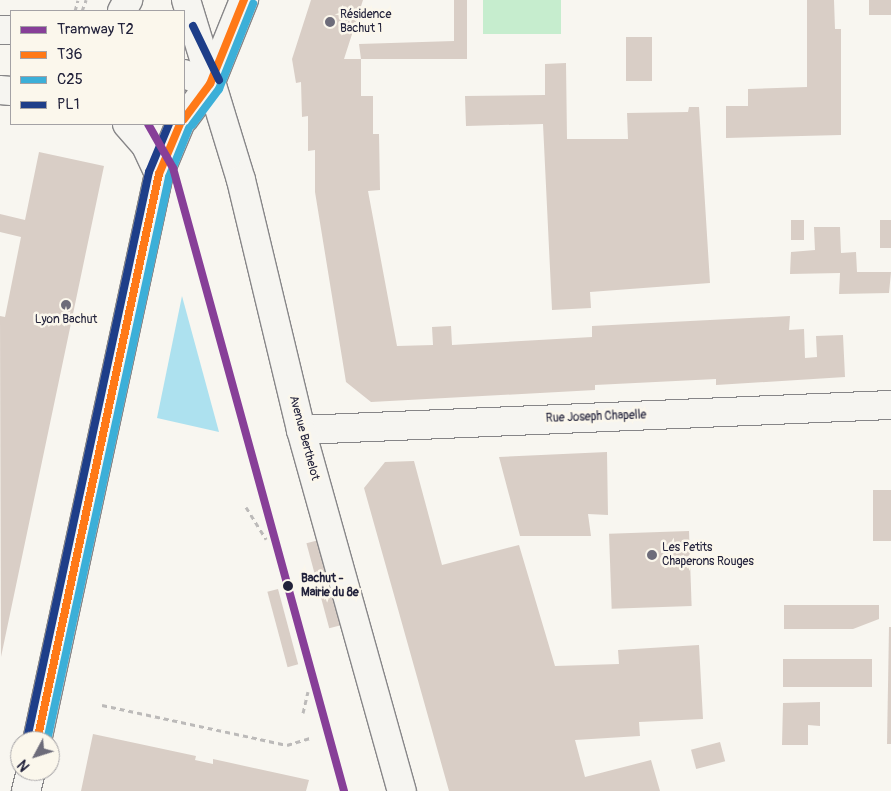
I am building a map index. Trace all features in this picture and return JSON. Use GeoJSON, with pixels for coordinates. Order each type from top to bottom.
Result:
{"type":"FeatureCollection","features":[{"type":"Feature","properties":{"kind":"main road"},"geometry":{"type":"LineString","coordinates":[[186,0],[197,85]]}},
{"type":"Feature","properties":{"kind":"main road"},"geometry":{"type":"LineString","coordinates":[[185,116],[226,0]]}},
{"type":"Feature","properties":{"kind":"main road"},"geometry":{"type":"LineString","coordinates":[[197,85],[244,0]]}},
{"type":"Feature","properties":{"kind":"main road"},"geometry":{"type":"LineString","coordinates":[[185,34],[197,85]]}},
{"type":"Feature","properties":{"kind":"main road"},"geometry":{"type":"LineString","coordinates":[[185,75],[197,85]]}},
{"type":"Feature","properties":{"kind":"main road","name":"Avenue Berthelot"},"geometry":{"type":"LineString","coordinates":[[197,85],[241,180],[301,430],[402,791]]}},
{"type":"Feature","properties":{"kind":"main road"},"geometry":{"type":"LineString","coordinates":[[128,125],[146,146],[159,174]]}},
{"type":"Feature","properties":{"kind":"main road"},"geometry":{"type":"LineString","coordinates":[[39,729],[159,174],[180,125]]}},
{"type":"Feature","properties":{"kind":"main road","name":"Rue Joseph Chapelle"},"geometry":{"type":"LineString","coordinates":[[301,430],[891,405]]}},
{"type":"Feature","properties":{"kind":"path"},"geometry":{"type":"LineString","coordinates":[[246,507],[266,539]]}},
{"type":"Feature","properties":{"kind":"path"},"geometry":{"type":"LineString","coordinates":[[303,713],[308,692]]}},
{"type":"Feature","properties":{"kind":"path"},"geometry":{"type":"LineString","coordinates":[[102,705],[286,745],[310,738]]}},
{"type":"Feature","properties":{"kind":"green space"},"geometry":{"type":"Polygon","coordinates":[[[483,0],[561,0],[561,34],[483,34],[483,0]]]}},
{"type":"Feature","properties":{"kind":"water"},"geometry":{"type":"Polygon","coordinates":[[[182,296],[219,432],[157,418],[182,296]]]}},
{"type":"Feature","properties":{"kind":"building"},"geometry":{"type":"Polygon","coordinates":[[[311,0],[363,0],[344,59],[361,59],[361,96],[373,96],[373,134],[379,134],[380,190],[368,191],[397,346],[433,345],[432,327],[451,326],[452,345],[592,337],[592,326],[790,316],[789,330],[804,329],[805,358],[817,357],[816,336],[843,335],[845,377],[716,385],[716,379],[595,385],[595,390],[371,402],[346,382],[315,192],[315,150],[308,151],[308,116],[302,117],[301,82],[296,83],[292,59],[311,0]]]}},
{"type":"Feature","properties":{"kind":"building"},"geometry":{"type":"Polygon","coordinates":[[[454,0],[467,0],[467,59],[361,59],[359,44],[454,41],[454,0]]]}},
{"type":"Feature","properties":{"kind":"building"},"geometry":{"type":"Polygon","coordinates":[[[807,0],[834,0],[835,29],[841,29],[841,135],[726,138],[726,106],[748,106],[748,89],[807,87],[807,0]]]}},
{"type":"Feature","properties":{"kind":"building"},"geometry":{"type":"Polygon","coordinates":[[[869,0],[891,0],[891,15],[869,15],[869,0]]]}},
{"type":"Feature","properties":{"kind":"building"},"geometry":{"type":"Polygon","coordinates":[[[626,37],[652,37],[652,81],[626,81],[626,37]]]}},
{"type":"Feature","properties":{"kind":"building"},"geometry":{"type":"Polygon","coordinates":[[[566,63],[567,139],[628,139],[627,113],[688,112],[689,107],[699,107],[710,283],[590,292],[591,308],[552,310],[543,124],[466,126],[465,96],[545,95],[545,64],[566,63]]]}},
{"type":"Feature","properties":{"kind":"building"},"geometry":{"type":"Polygon","coordinates":[[[39,152],[104,166],[1,657],[0,316],[5,317],[21,237],[0,232],[0,214],[25,220],[39,152]]]}},
{"type":"Feature","properties":{"kind":"building"},"geometry":{"type":"Polygon","coordinates":[[[791,220],[804,220],[804,240],[791,240],[791,220]]]}},
{"type":"Feature","properties":{"kind":"building"},"geometry":{"type":"Polygon","coordinates":[[[880,220],[891,220],[891,248],[880,248],[880,220]]]}},
{"type":"Feature","properties":{"kind":"building"},"geometry":{"type":"Polygon","coordinates":[[[814,227],[840,227],[841,253],[856,252],[857,272],[891,272],[889,293],[839,294],[840,273],[790,274],[791,252],[815,250],[814,227]]]}},
{"type":"Feature","properties":{"kind":"building"},"geometry":{"type":"Polygon","coordinates":[[[607,452],[608,515],[588,514],[591,536],[520,536],[499,457],[607,452]]]}},
{"type":"Feature","properties":{"kind":"building"},"geometry":{"type":"Polygon","coordinates":[[[414,461],[442,565],[519,545],[555,666],[619,664],[618,650],[699,645],[703,719],[639,722],[640,736],[575,740],[585,777],[651,760],[660,791],[449,791],[364,488],[385,462],[414,461]]]}},
{"type":"Feature","properties":{"kind":"building"},"geometry":{"type":"Polygon","coordinates":[[[873,490],[891,490],[891,541],[873,541],[873,490]]]}},
{"type":"Feature","properties":{"kind":"building"},"geometry":{"type":"Polygon","coordinates":[[[689,531],[692,606],[612,609],[609,534],[689,531]]]}},
{"type":"Feature","properties":{"kind":"building","name":"Bachut - Mairie du 8e"},"geometry":{"type":"Polygon","coordinates":[[[319,540],[342,625],[329,628],[306,543],[319,540]]]}},
{"type":"Feature","properties":{"kind":"building","name":"Bachut - Mairie du 8e"},"geometry":{"type":"Polygon","coordinates":[[[278,589],[298,664],[288,667],[267,592],[278,589]]]}},
{"type":"Feature","properties":{"kind":"building"},"geometry":{"type":"Polygon","coordinates":[[[784,605],[879,605],[879,619],[853,629],[784,629],[784,605]]]}},
{"type":"Feature","properties":{"kind":"building"},"geometry":{"type":"Polygon","coordinates":[[[889,627],[891,627],[891,744],[887,744],[889,627]]]}},
{"type":"Feature","properties":{"kind":"building"},"geometry":{"type":"Polygon","coordinates":[[[783,659],[872,659],[872,687],[783,687],[783,659]]]}},
{"type":"Feature","properties":{"kind":"building"},"geometry":{"type":"Polygon","coordinates":[[[820,702],[820,726],[808,725],[808,745],[782,745],[783,703],[820,702]]]}},
{"type":"Feature","properties":{"kind":"building"},"geometry":{"type":"Polygon","coordinates":[[[93,734],[196,756],[195,760],[213,764],[213,759],[309,780],[306,791],[81,791],[93,734]]]}},
{"type":"Feature","properties":{"kind":"building"},"geometry":{"type":"Polygon","coordinates":[[[720,742],[725,761],[696,769],[691,750],[720,742]]]}},
{"type":"Feature","properties":{"kind":"tram line","name":"T2"},"geometry":{"type":"LineString","coordinates":[[149,125],[173,168],[344,791]]}},
{"type":"Feature","properties":{"kind":"transit line","name":"T36"},"geometry":{"type":"LineString","coordinates":[[185,118],[210,84],[244,0]]}},
{"type":"Feature","properties":{"kind":"transit line","name":"C25"},"geometry":{"type":"LineString","coordinates":[[192,125],[219,89],[253,4]]}},
{"type":"Feature","properties":{"kind":"transit line","name":"PL1"},"geometry":{"type":"LineString","coordinates":[[193,26],[219,80]]}},
{"type":"Feature","properties":{"kind":"transit line","name":"PL1"},"geometry":{"type":"LineString","coordinates":[[29,731],[149,172],[169,125]]}},
{"type":"Feature","properties":{"kind":"transit line","name":"T36"},"geometry":{"type":"LineString","coordinates":[[39,731],[159,174],[180,125]]}},
{"type":"Feature","properties":{"kind":"transit line","name":"C25"},"geometry":{"type":"LineString","coordinates":[[49,731],[169,177],[189,128]]}},
{"type":"Feature","properties":{"kind":"place","name":"Résidence Bachut 1"},"geometry":{"type":"Point","coordinates":[330,22]}},
{"type":"Feature","properties":{"kind":"place","name":"Lyon Bachut"},"geometry":{"type":"Point","coordinates":[66,305]}},
{"type":"Feature","properties":{"kind":"place","name":"Les Petits Chaperons Rouges"},"geometry":{"type":"Point","coordinates":[652,555]}},
{"type":"Feature","properties":{"kind":"place","name":"Bachut - Mairie du 8e"},"geometry":{"type":"Point","coordinates":[288,586]}}]}
